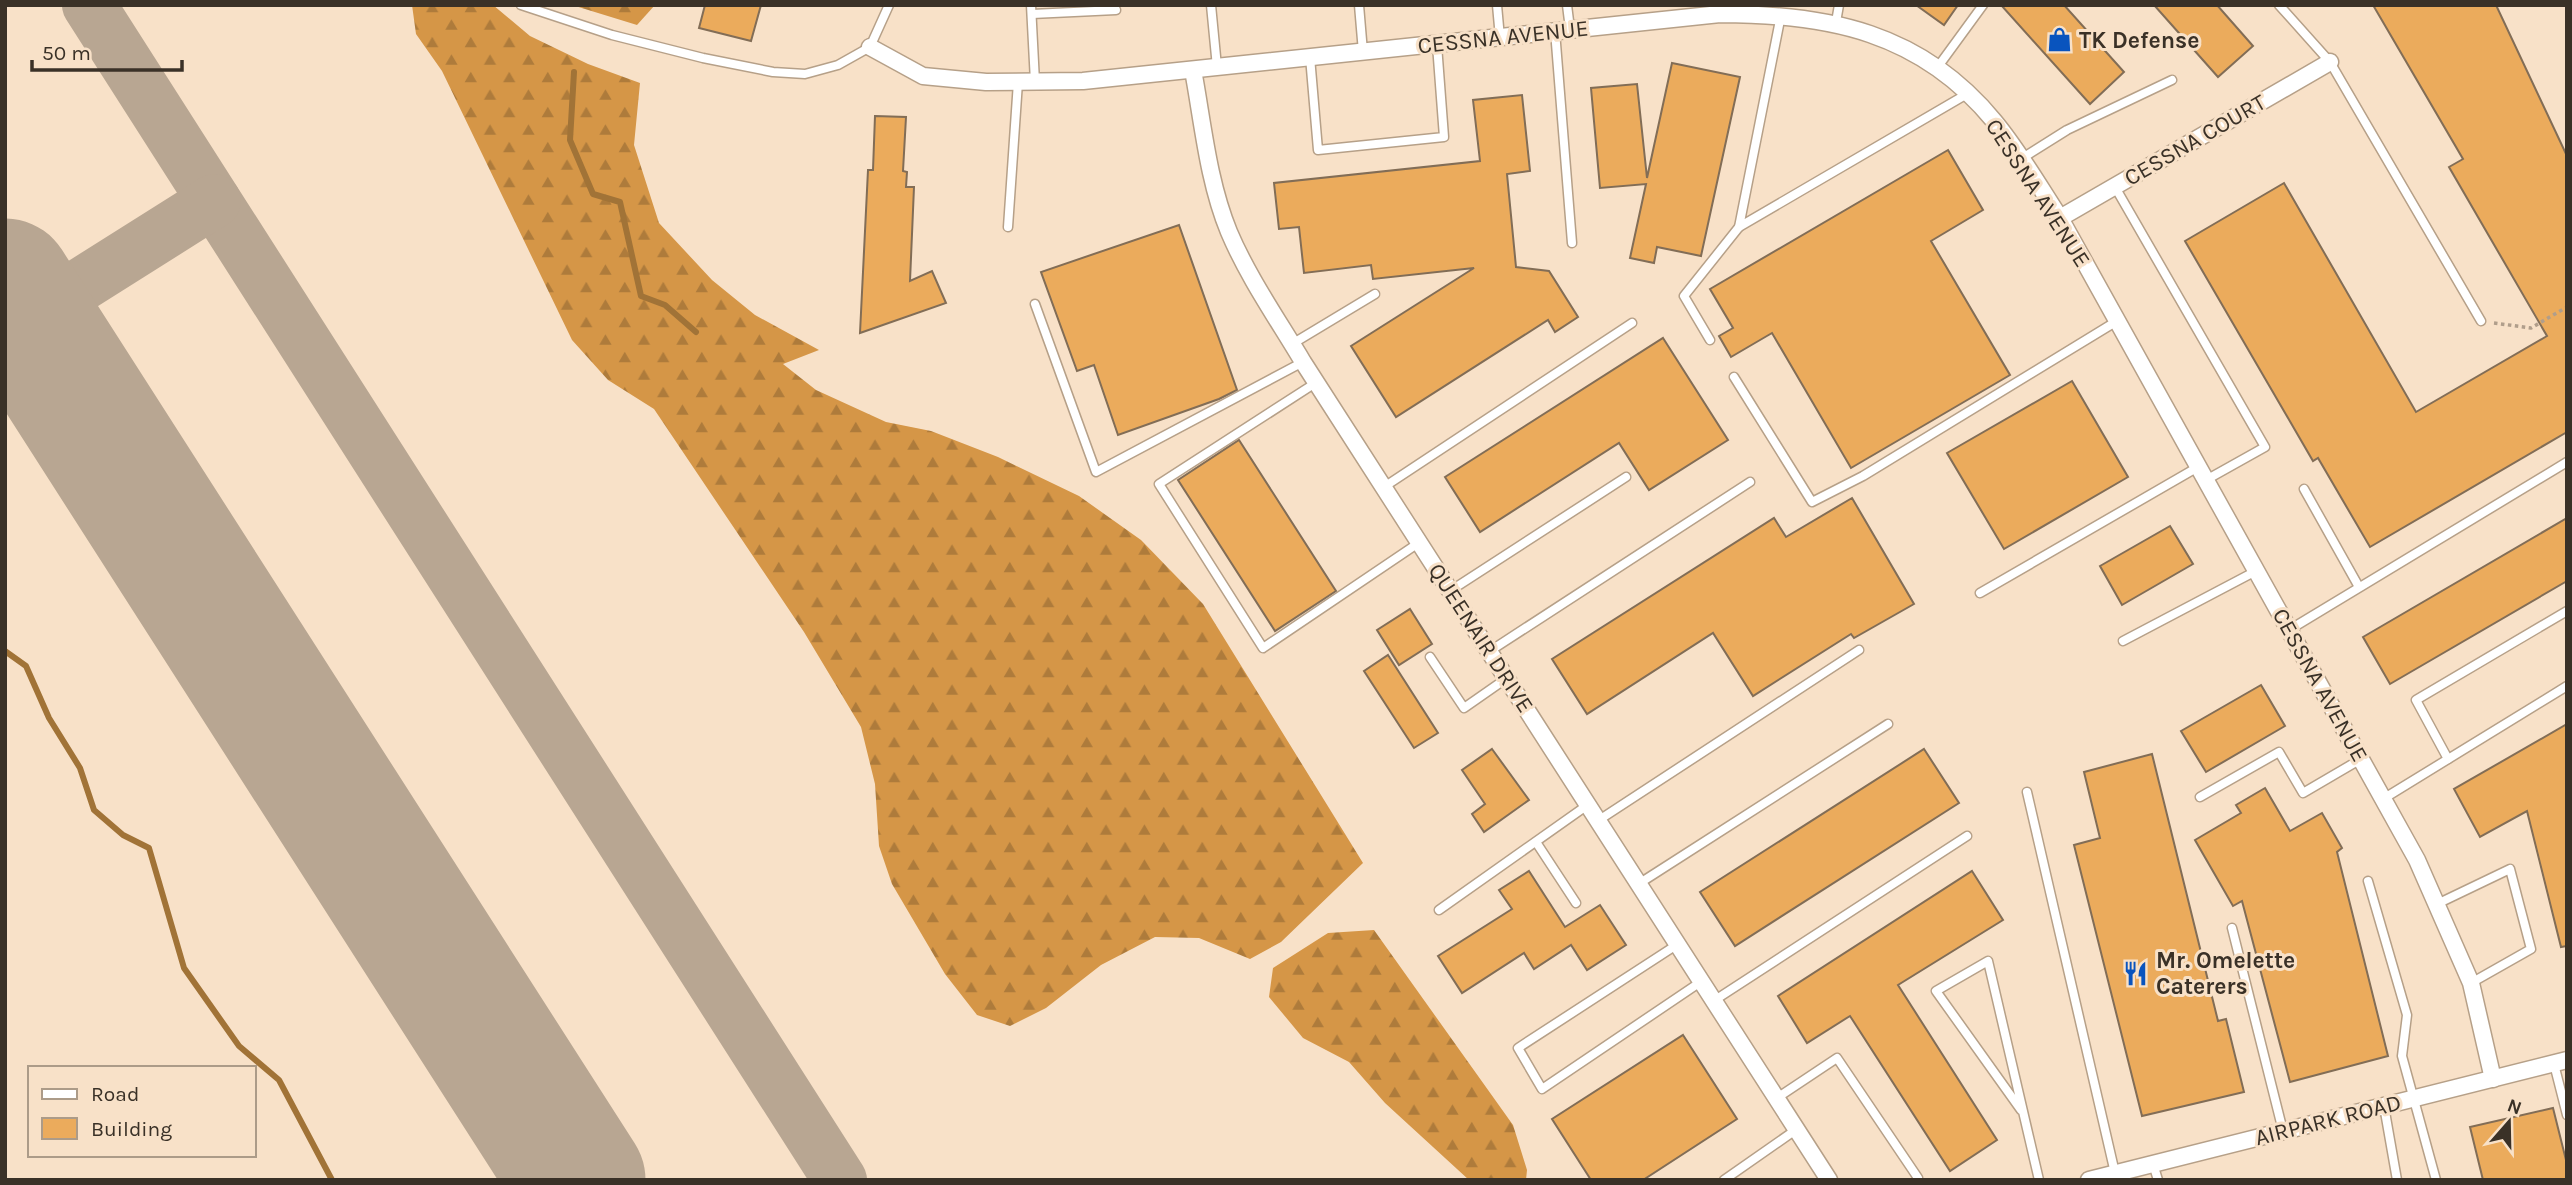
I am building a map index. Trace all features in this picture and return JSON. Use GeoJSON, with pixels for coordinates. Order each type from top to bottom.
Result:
{"type":"FeatureCollection","features":[{"type":"Feature","properties":{"kind":"street","name":"CESSNA AVENUE"},"geometry":{"type":"LineString","coordinates":[[870,47],[923,76],[1018,82],[1083,81],[1720,13],[1786,11],[1836,22],[1888,41],[1937,68],[1994,120],[2060,218],[2383,799],[2437,904],[2471,983],[2493,1079]]}},
{"type":"Feature","properties":{"kind":"street","name":"CESSNA COURT"},"geometry":{"type":"LineString","coordinates":[[2060,218],[2330,62]]}},
{"type":"Feature","properties":{"kind":"street","name":"QUEENAIR DRIVE"},"geometry":{"type":"LineString","coordinates":[[1193,70],[1214,187],[1229,232],[1292,344],[1829,1180]]}},
{"type":"Feature","properties":{"kind":"street","name":"AIRPARK ROAD"},"geometry":{"type":"LineString","coordinates":[[2089,1180],[2115,1173],[2155,1172],[2283,1131],[2560,1062]]}},
{"type":"Feature","properties":{"kind":"lane"},"geometry":{"type":"LineString","coordinates":[[521,5],[612,34],[774,72],[805,74],[838,65],[870,47],[888,5]]}},
{"type":"Feature","properties":{"kind":"lane"},"geometry":{"type":"LineString","coordinates":[[1211,5],[1217,67]]}},
{"type":"Feature","properties":{"kind":"lane"},"geometry":{"type":"LineString","coordinates":[[1359,5],[1363,52]]}},
{"type":"Feature","properties":{"kind":"lane"},"geometry":{"type":"LineString","coordinates":[[1497,5],[1500,38]]}},
{"type":"Feature","properties":{"kind":"lane"},"geometry":{"type":"LineString","coordinates":[[1567,5],[1562,30],[1572,243]]}},
{"type":"Feature","properties":{"kind":"lane"},"geometry":{"type":"LineString","coordinates":[[1836,22],[1839,5]]}},
{"type":"Feature","properties":{"kind":"lane"},"geometry":{"type":"LineString","coordinates":[[1937,68],[1983,5]]}},
{"type":"Feature","properties":{"kind":"lane"},"geometry":{"type":"LineString","coordinates":[[2279,5],[2330,62],[2481,321]]}},
{"type":"Feature","properties":{"kind":"lane"},"geometry":{"type":"LineString","coordinates":[[1035,82],[1032,9],[1116,10]]}},
{"type":"Feature","properties":{"kind":"lane"},"geometry":{"type":"LineString","coordinates":[[1739,227],[1786,11]]}},
{"type":"Feature","properties":{"kind":"lane"},"geometry":{"type":"LineString","coordinates":[[1310,57],[1318,150],[1444,137],[1437,45]]}},
{"type":"Feature","properties":{"kind":"lane"},"geometry":{"type":"LineString","coordinates":[[2021,159],[2067,130],[2172,80]]}},
{"type":"Feature","properties":{"kind":"lane"},"geometry":{"type":"LineString","coordinates":[[1008,228],[1018,82]]}},
{"type":"Feature","properties":{"kind":"lane"},"geometry":{"type":"LineString","coordinates":[[1710,340],[1684,296],[1739,227],[1967,94]]}},
{"type":"Feature","properties":{"kind":"lane"},"geometry":{"type":"LineString","coordinates":[[1980,593],[2202,474],[2265,447],[2115,186]]}},
{"type":"Feature","properties":{"kind":"lane"},"geometry":{"type":"LineString","coordinates":[[1292,344],[1375,294]]}},
{"type":"Feature","properties":{"kind":"lane"},"geometry":{"type":"LineString","coordinates":[[1035,304],[1096,472],[1303,362]]}},
{"type":"Feature","properties":{"kind":"lane"},"geometry":{"type":"LineString","coordinates":[[1734,377],[1812,502],[1863,476],[2117,321]]}},
{"type":"Feature","properties":{"kind":"lane"},"geometry":{"type":"LineString","coordinates":[[1384,487],[1632,323]]}},
{"type":"Feature","properties":{"kind":"lane"},"geometry":{"type":"LineString","coordinates":[[1317,382],[1159,484],[1263,648],[1420,542]]}},
{"type":"Feature","properties":{"kind":"lane"},"geometry":{"type":"LineString","coordinates":[[2289,630],[2567,462]]}},
{"type":"Feature","properties":{"kind":"lane"},"geometry":{"type":"LineString","coordinates":[[1450,591],[1626,477]]}},
{"type":"Feature","properties":{"kind":"lane"},"geometry":{"type":"LineString","coordinates":[[1490,651],[1750,482]]}},
{"type":"Feature","properties":{"kind":"lane"},"geometry":{"type":"LineString","coordinates":[[2304,489],[2358,587]]}},
{"type":"Feature","properties":{"kind":"lane"},"geometry":{"type":"LineString","coordinates":[[2123,641],[2256,571]]}},
{"type":"Feature","properties":{"kind":"lane"},"geometry":{"type":"LineString","coordinates":[[2448,759],[2416,700],[2567,611]]}},
{"type":"Feature","properties":{"kind":"lane"},"geometry":{"type":"LineString","coordinates":[[1599,820],[1859,650]]}},
{"type":"Feature","properties":{"kind":"lane"},"geometry":{"type":"LineString","coordinates":[[1430,657],[1464,708],[1507,678]]}},
{"type":"Feature","properties":{"kind":"lane"},"geometry":{"type":"LineString","coordinates":[[2383,799],[2567,686]]}},
{"type":"Feature","properties":{"kind":"lane"},"geometry":{"type":"LineString","coordinates":[[1640,884],[1888,724]]}},
{"type":"Feature","properties":{"kind":"lane"},"geometry":{"type":"LineString","coordinates":[[2200,797],[2279,752],[2303,793],[2361,759]]}},
{"type":"Feature","properties":{"kind":"lane"},"geometry":{"type":"LineString","coordinates":[[2027,792],[2115,1173]]}},
{"type":"Feature","properties":{"kind":"lane"},"geometry":{"type":"LineString","coordinates":[[1439,909],[1589,804]]}},
{"type":"Feature","properties":{"kind":"lane"},"geometry":{"type":"LineString","coordinates":[[1714,1000],[1967,836]]}},
{"type":"Feature","properties":{"kind":"lane"},"geometry":{"type":"LineString","coordinates":[[1536,842],[1576,903]]}},
{"type":"Feature","properties":{"kind":"lane"},"geometry":{"type":"LineString","coordinates":[[2437,904],[2510,869],[2531,949],[2471,983]]}},
{"type":"Feature","properties":{"kind":"lane"},"geometry":{"type":"LineString","coordinates":[[2368,881],[2407,1015],[2402,1056],[2436,1180]]}},
{"type":"Feature","properties":{"kind":"lane"},"geometry":{"type":"LineString","coordinates":[[2232,928],[2283,1131]]}},
{"type":"Feature","properties":{"kind":"lane"},"geometry":{"type":"LineString","coordinates":[[1679,944],[1518,1048],[1542,1088],[1702,981]]}},
{"type":"Feature","properties":{"kind":"lane"},"geometry":{"type":"LineString","coordinates":[[2021,1110],[1936,991],[1988,961],[2039,1180]]}},
{"type":"Feature","properties":{"kind":"lane"},"geometry":{"type":"LineString","coordinates":[[1777,1098],[1837,1058],[1918,1178]]}},
{"type":"Feature","properties":{"kind":"lane"},"geometry":{"type":"LineString","coordinates":[[2560,1062],[2567,1115]]}},
{"type":"Feature","properties":{"kind":"lane"},"geometry":{"type":"LineString","coordinates":[[2384,1106],[2397,1180]]}},
{"type":"Feature","properties":{"kind":"lane"},"geometry":{"type":"LineString","coordinates":[[1724,1180],[1797,1129]]}},
{"type":"Feature","properties":{"kind":"path"},"geometry":{"type":"LineString","coordinates":[[2481,321],[2530,328],[2567,307]]}},
{"type":"Feature","properties":{"kind":"green space"},"geometry":{"type":"Polygon","coordinates":[[[412,5],[493,5],[530,36],[588,64],[640,83],[634,145],[659,223],[712,280],[755,315],[819,350],[783,364],[816,390],[886,422],[931,431],[998,457],[1079,496],[1141,540],[1203,604],[1363,863],[1281,942],[1250,959],[1199,938],[1155,937],[1101,965],[1046,1008],[1010,1026],[977,1015],[945,974],[892,884],[879,846],[875,784],[861,727],[804,632],[654,409],[608,380],[572,340],[442,71],[416,34],[412,5]]]}},
{"type":"Feature","properties":{"kind":"green space"},"geometry":{"type":"Polygon","coordinates":[[[572,5],[655,5],[637,25],[572,5]]]}},
{"type":"Feature","properties":{"kind":"green space"},"geometry":{"type":"Polygon","coordinates":[[[1374,930],[1513,1125],[1527,1170],[1526,1180],[1469,1180],[1385,1103],[1349,1062],[1303,1038],[1269,997],[1273,968],[1328,933],[1374,930]]]}},
{"type":"Feature","properties":{"kind":"building"},"geometry":{"type":"Polygon","coordinates":[[[705,5],[761,5],[751,41],[699,28],[705,5]]]}},
{"type":"Feature","properties":{"kind":"building"},"geometry":{"type":"Polygon","coordinates":[[[1916,5],[1958,5],[1944,25],[1916,5]]]}},
{"type":"Feature","properties":{"kind":"building"},"geometry":{"type":"Polygon","coordinates":[[[2001,5],[2064,5],[2124,72],[2090,104],[2001,5]]]}},
{"type":"Feature","properties":{"kind":"building"},"geometry":{"type":"Polygon","coordinates":[[[2154,5],[2217,5],[2253,46],[2218,77],[2154,5]]]}},
{"type":"Feature","properties":{"kind":"building"},"geometry":{"type":"Polygon","coordinates":[[[2373,5],[2496,5],[2567,156],[2567,432],[2370,547],[2318,458],[2313,461],[2185,241],[2284,183],[2416,412],[2547,336],[2449,167],[2463,159],[2373,5]]]}},
{"type":"Feature","properties":{"kind":"building"},"geometry":{"type":"Polygon","coordinates":[[[1672,63],[1740,77],[1701,256],[1657,247],[1654,263],[1630,258],[1646,184],[1600,188],[1591,88],[1637,84],[1647,178],[1672,63]]]}},
{"type":"Feature","properties":{"kind":"building"},"geometry":{"type":"Polygon","coordinates":[[[1522,95],[1530,171],[1507,174],[1516,267],[1549,271],[1578,317],[1555,332],[1548,320],[1396,417],[1351,346],[1474,268],[1373,279],[1371,265],[1304,273],[1299,227],[1279,229],[1274,183],[1480,161],[1473,100],[1522,95]]]}},
{"type":"Feature","properties":{"kind":"building"},"geometry":{"type":"Polygon","coordinates":[[[875,116],[906,117],[903,171],[907,172],[906,187],[914,187],[910,281],[932,271],[946,303],[860,333],[868,170],[873,170],[875,116]]]}},
{"type":"Feature","properties":{"kind":"building"},"geometry":{"type":"Polygon","coordinates":[[[1948,150],[1983,210],[1931,241],[2010,375],[1851,468],[1772,333],[1731,357],[1719,336],[1733,328],[1710,289],[1948,150]]]}},
{"type":"Feature","properties":{"kind":"building"},"geometry":{"type":"Polygon","coordinates":[[[1179,225],[1237,390],[1118,435],[1094,365],[1077,371],[1041,272],[1179,225]]]}},
{"type":"Feature","properties":{"kind":"building"},"geometry":{"type":"Polygon","coordinates":[[[1663,338],[1728,440],[1649,490],[1619,443],[1480,532],[1445,477],[1663,338]]]}},
{"type":"Feature","properties":{"kind":"building"},"geometry":{"type":"Polygon","coordinates":[[[2072,381],[2128,477],[2004,549],[1947,453],[2072,381]]]}},
{"type":"Feature","properties":{"kind":"building"},"geometry":{"type":"Polygon","coordinates":[[[1239,440],[1336,591],[1275,631],[1178,480],[1239,440]]]}},
{"type":"Feature","properties":{"kind":"building"},"geometry":{"type":"Polygon","coordinates":[[[1852,498],[1914,604],[1854,638],[1851,634],[1753,696],[1713,633],[1587,714],[1552,659],[1774,518],[1786,537],[1852,498]]]}},
{"type":"Feature","properties":{"kind":"building"},"geometry":{"type":"Polygon","coordinates":[[[2567,518],[2567,581],[2390,684],[2363,637],[2567,518]]]}},
{"type":"Feature","properties":{"kind":"building"},"geometry":{"type":"Polygon","coordinates":[[[2170,526],[2193,564],[2122,605],[2100,566],[2170,526]]]}},
{"type":"Feature","properties":{"kind":"building"},"geometry":{"type":"Polygon","coordinates":[[[1410,609],[1432,644],[1399,665],[1377,630],[1410,609]]]}},
{"type":"Feature","properties":{"kind":"building"},"geometry":{"type":"Polygon","coordinates":[[[1388,655],[1438,733],[1414,748],[1364,671],[1388,655]]]}},
{"type":"Feature","properties":{"kind":"building"},"geometry":{"type":"Polygon","coordinates":[[[2261,685],[2285,726],[2206,772],[2181,731],[2261,685]]]}},
{"type":"Feature","properties":{"kind":"building"},"geometry":{"type":"Polygon","coordinates":[[[2567,724],[2567,946],[2561,947],[2527,811],[2480,837],[2454,789],[2567,724]]]}},
{"type":"Feature","properties":{"kind":"building"},"geometry":{"type":"Polygon","coordinates":[[[1492,749],[1529,800],[1484,832],[1472,814],[1485,804],[1462,770],[1492,749]]]}},
{"type":"Feature","properties":{"kind":"building"},"geometry":{"type":"Polygon","coordinates":[[[1924,749],[1959,803],[1735,946],[1700,892],[1924,749]]]}},
{"type":"Feature","properties":{"kind":"building"},"geometry":{"type":"Polygon","coordinates":[[[2152,754],[2218,1021],[2226,1019],[2244,1092],[2142,1116],[2074,845],[2100,838],[2084,772],[2152,754]]]}},
{"type":"Feature","properties":{"kind":"building"},"geometry":{"type":"Polygon","coordinates":[[[2265,788],[2290,831],[2322,813],[2342,848],[2337,852],[2388,1056],[2290,1082],[2242,901],[2233,906],[2195,840],[2241,813],[2236,805],[2265,788]]]}},
{"type":"Feature","properties":{"kind":"building"},"geometry":{"type":"Polygon","coordinates":[[[1529,871],[1565,927],[1600,905],[1626,945],[1587,970],[1571,945],[1534,969],[1524,953],[1462,993],[1438,956],[1512,909],[1499,890],[1529,871]]]}},
{"type":"Feature","properties":{"kind":"building"},"geometry":{"type":"Polygon","coordinates":[[[1972,871],[2003,920],[1898,985],[1997,1140],[1950,1171],[1850,1016],[1807,1043],[1778,996],[1972,871]]]}},
{"type":"Feature","properties":{"kind":"building"},"geometry":{"type":"Polygon","coordinates":[[[1683,1035],[1737,1119],[1643,1180],[1591,1180],[1552,1119],[1683,1035]]]}},
{"type":"Feature","properties":{"kind":"building"},"geometry":{"type":"Polygon","coordinates":[[[2553,1108],[2567,1164],[2567,1180],[2483,1180],[2470,1127],[2553,1108]]]}},
{"type":"Feature","properties":{"kind":"waterway"},"geometry":{"type":"LineString","coordinates":[[574,72],[570,140],[593,194],[620,202],[641,296],[665,305],[696,332]]}},
{"type":"Feature","properties":{"kind":"waterway"},"geometry":{"type":"LineString","coordinates":[[5,651],[26,666],[49,718],[80,768],[94,810],[123,835],[149,848],[184,968],[239,1046],[279,1080],[332,1180]]}},
{"type":"Feature","properties":{"kind":"taxiway"},"geometry":{"type":"LineString","coordinates":[[89,5],[840,1180]]}},
{"type":"Feature","properties":{"kind":"taxiway"},"geometry":{"type":"LineString","coordinates":[[27,319],[214,201]]}},
{"type":"Feature","properties":{"kind":"runway"},"geometry":{"type":"LineString","coordinates":[[5,286],[578,1180]]}},
{"type":"Feature","properties":{"kind":"place","name":"TK Defense"},"geometry":{"type":"Point","coordinates":[2059,40]}},
{"type":"Feature","properties":{"kind":"place","name":"Mr. Omelette Caterers"},"geometry":{"type":"Point","coordinates":[2136,973]}}]}
